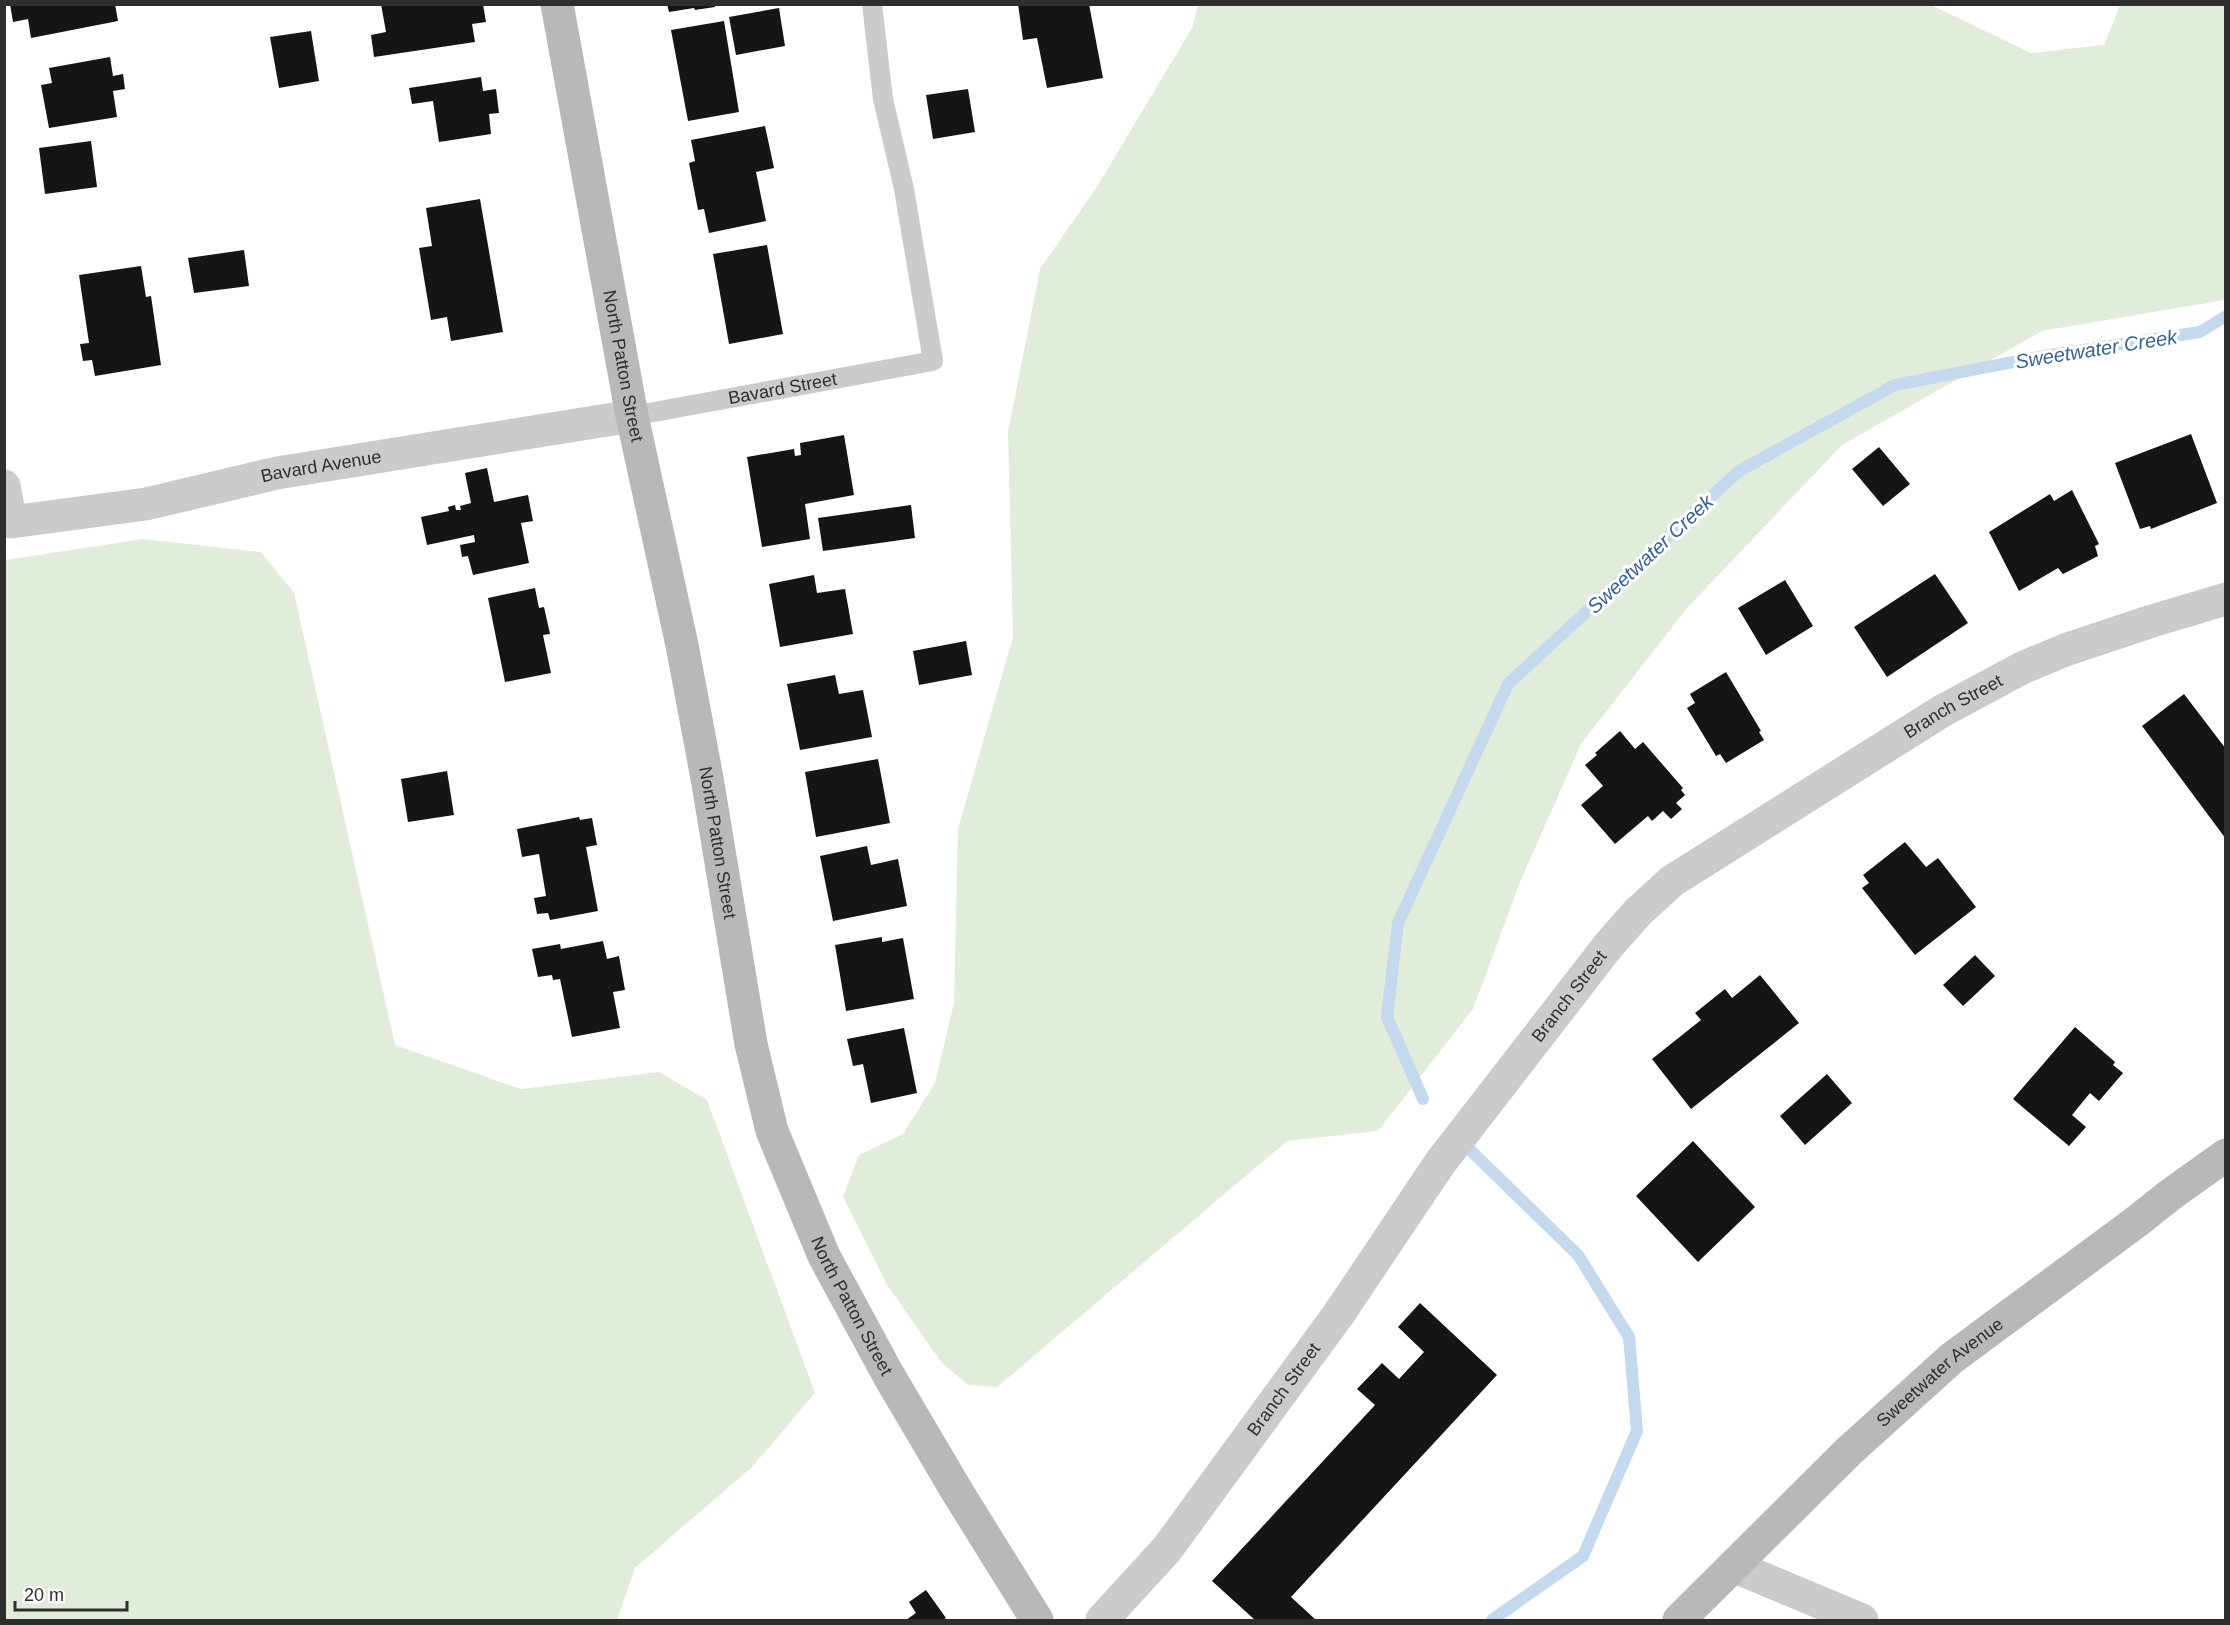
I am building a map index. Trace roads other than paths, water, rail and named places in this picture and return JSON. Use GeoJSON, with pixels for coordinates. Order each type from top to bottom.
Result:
{"type":"FeatureCollection","features":[{"type":"Feature","properties":{"kind":"street","name":"North Patton Street"},"geometry":{"type":"LineString","coordinates":[[557,4],[633,416],[682,645],[707,778],[751,1044],[772,1131],[824,1256],[952,1483],[1037,1620]]}},
{"type":"Feature","properties":{"kind":"street","name":"Bavard Avenue"},"geometry":{"type":"LineString","coordinates":[[4,486],[11,522],[146,504],[277,473],[633,416]]}},
{"type":"Feature","properties":{"kind":"street","name":"Branch Street"},"geometry":{"type":"LineString","coordinates":[[1102,1620],[1167,1549],[1338,1316],[1447,1154],[1608,946],[1638,912],[1672,881],[1942,711],[2022,668],[2065,650],[2226,599]]}},
{"type":"Feature","properties":{"kind":"street","name":"Sweetwater Avenue"},"geometry":{"type":"LineString","coordinates":[[1679,1620],[1849,1451],[1953,1358],[2169,1195],[2226,1155]]}},
{"type":"Feature","properties":{"kind":"street"},"geometry":{"type":"LineString","coordinates":[[1733,1566],[1862,1620]]}},
{"type":"Feature","properties":{"kind":"lane","name":"Bavard Street"},"geometry":{"type":"LineString","coordinates":[[633,416],[933,361],[904,189],[883,99],[872,4]]}},
{"type":"Feature","properties":{"kind":"waterway","name":"Sweetwater Creek"},"geometry":{"type":"LineString","coordinates":[[1423,1099],[1387,1017],[1398,923],[1508,684],[1739,471],[1895,385],[2044,356],[2200,332],[2226,316]]}},
{"type":"Feature","properties":{"kind":"waterway","name":"Sweetwater Creek"},"geometry":{"type":"LineString","coordinates":[[1465,1145],[1578,1255],[1629,1337],[1637,1431],[1583,1556],[1492,1620]]}}]}
